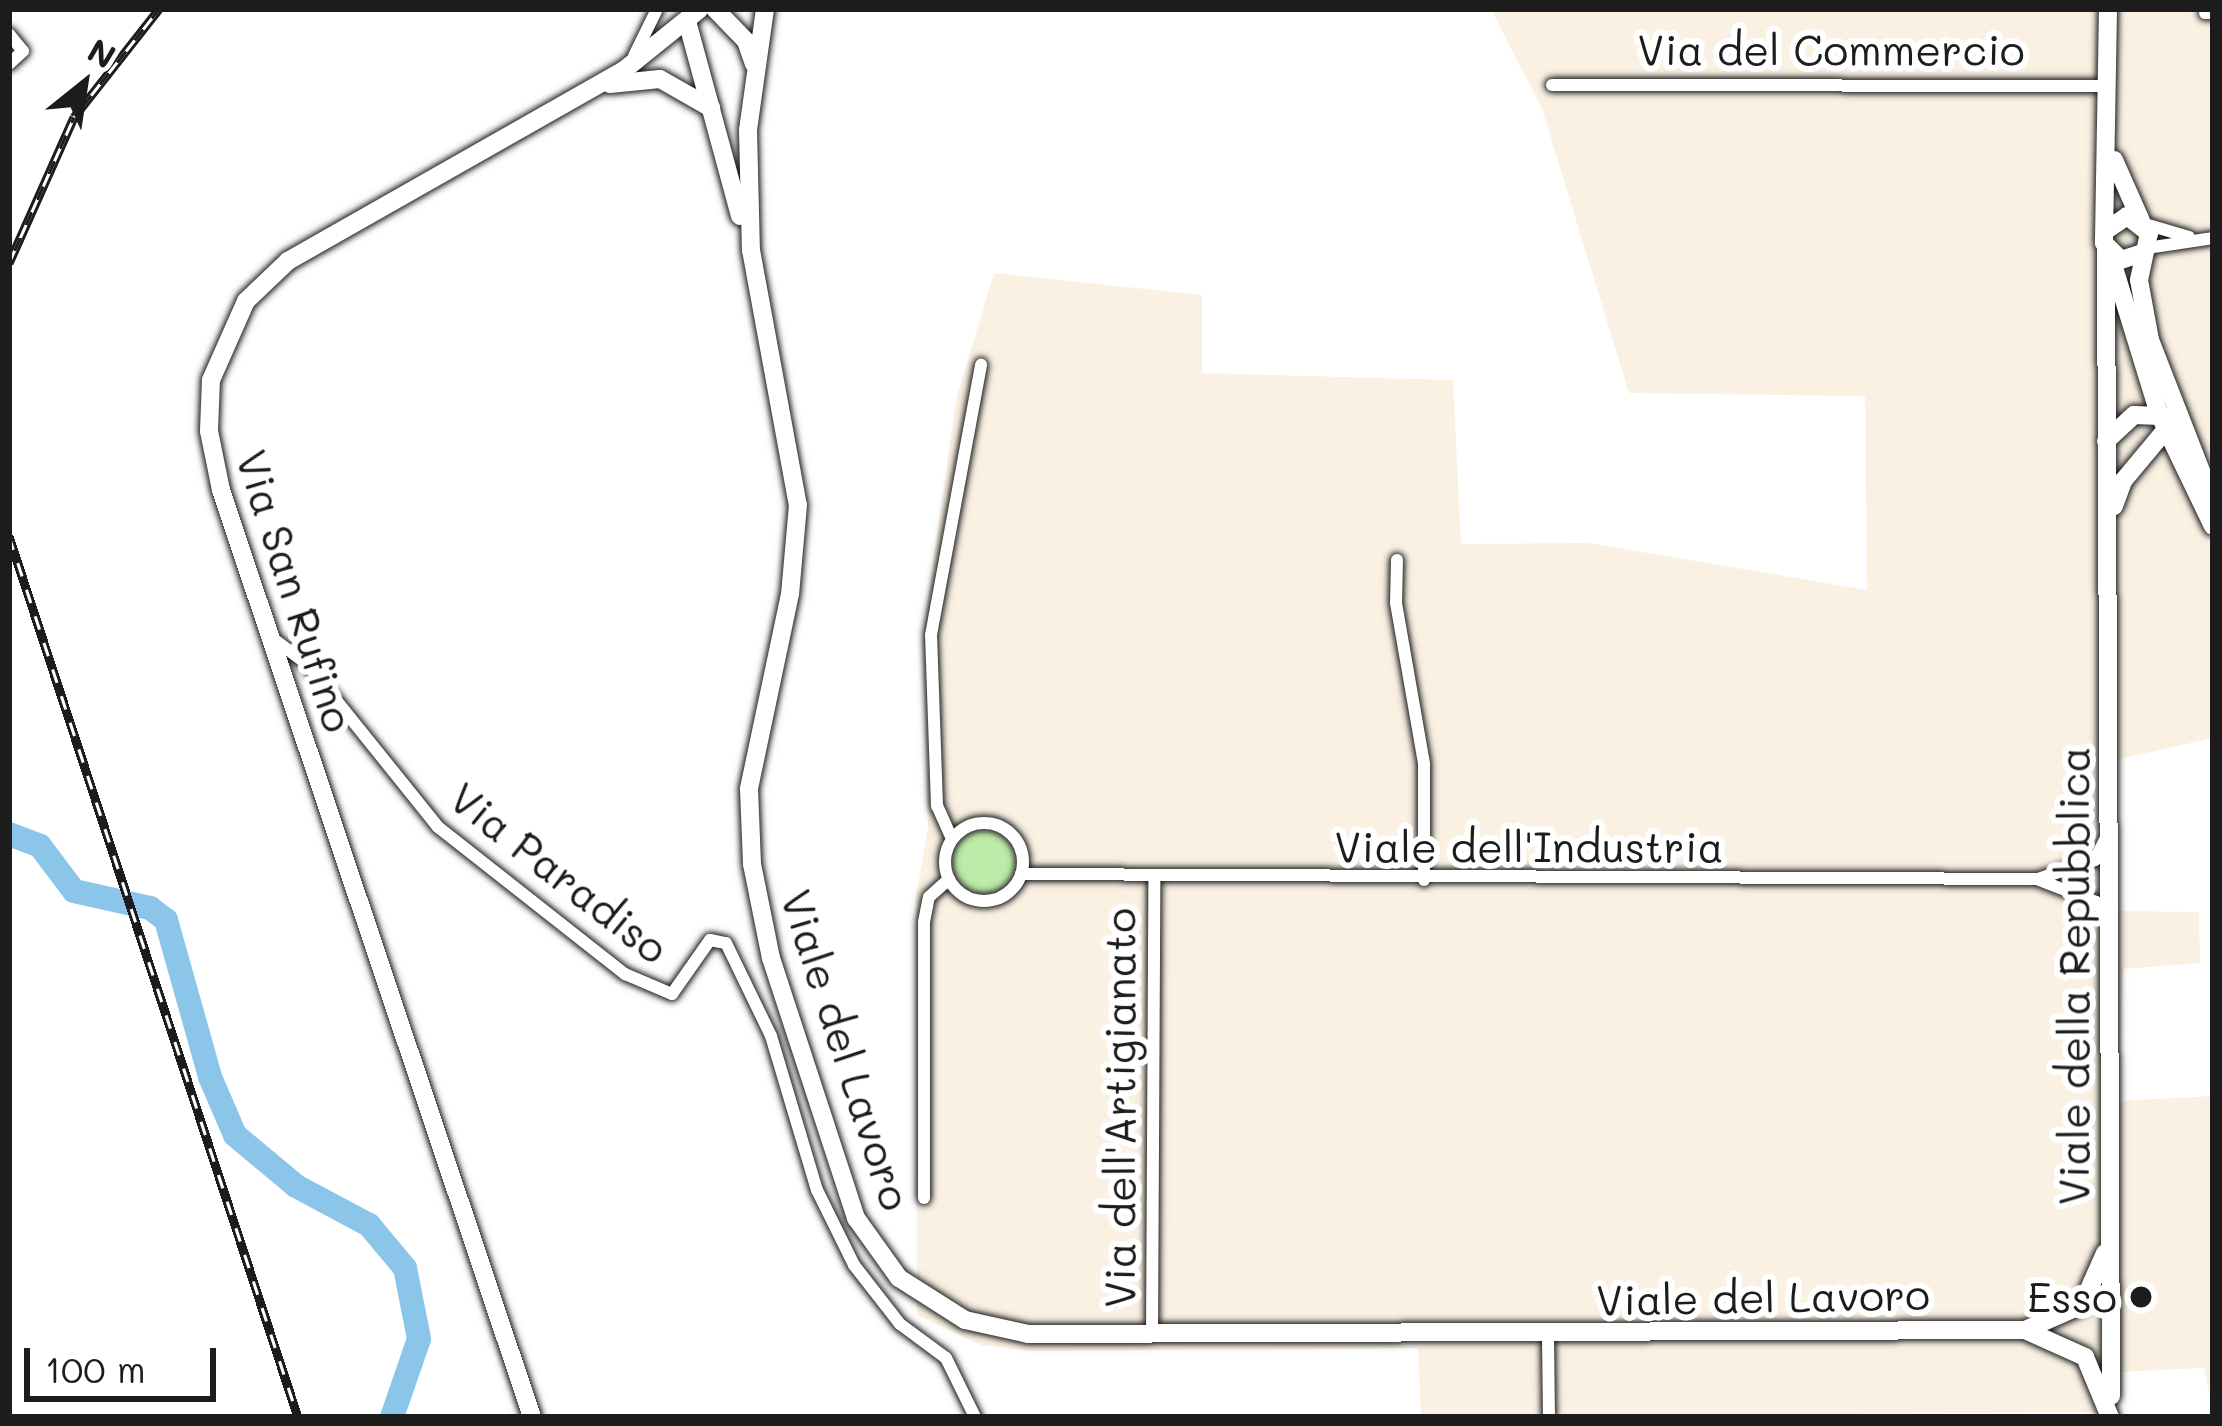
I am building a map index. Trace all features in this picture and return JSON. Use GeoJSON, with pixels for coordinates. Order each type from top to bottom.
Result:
{"type":"FeatureCollection","features":[{"type":"Feature","properties":{"kind":"street"},"geometry":{"type":"LineString","coordinates":[[624,70],[657,9]]}},
{"type":"Feature","properties":{"kind":"street"},"geometry":{"type":"LineString","coordinates":[[715,9],[746,41],[755,69]]}},
{"type":"Feature","properties":{"kind":"street","name":"Viale del Lavoro"},"geometry":{"type":"LineString","coordinates":[[751,250],[747,154],[765,9]]}},
{"type":"Feature","properties":{"kind":"street","name":"Viale della Repubblica"},"geometry":{"type":"LineString","coordinates":[[2108,9],[2111,153],[2105,441],[2110,535],[2110,1417]]}},
{"type":"Feature","properties":{"kind":"street","name":"Via San Rufino"},"geometry":{"type":"LineString","coordinates":[[532,1417],[270,636],[209,431],[211,380],[228,328],[288,261],[624,70],[689,13]]}},
{"type":"Feature","properties":{"kind":"street","name":"Viale del Lavoro"},"geometry":{"type":"LineString","coordinates":[[689,13],[751,250],[798,505],[790,594],[749,789],[752,865],[771,958],[856,1218],[877,1254],[930,1302],[996,1330],[1152,1336],[2025,1330]]}},
{"type":"Feature","properties":{"kind":"street"},"geometry":{"type":"LineString","coordinates":[[9,34],[22,51],[9,64]]}},
{"type":"Feature","properties":{"kind":"street"},"geometry":{"type":"LineString","coordinates":[[594,88],[660,79],[700,96],[717,115]]}},
{"type":"Feature","properties":{"kind":"street","name":"Via del Commercio"},"geometry":{"type":"LineString","coordinates":[[1552,86],[2109,86]]}},
{"type":"Feature","properties":{"kind":"street","name":"Viale della Repubblica"},"geometry":{"type":"LineString","coordinates":[[2110,535],[2117,490],[2166,421],[2140,296],[2146,250],[2142,222],[2111,153]]}},
{"type":"Feature","properties":{"kind":"street"},"geometry":{"type":"LineString","coordinates":[[2196,238],[2120,217],[2107,245],[2166,421],[2213,526]]}},
{"type":"Feature","properties":{"kind":"street"},"geometry":{"type":"LineString","coordinates":[[2107,245],[2128,261],[2146,250],[2213,238]]}},
{"type":"Feature","properties":{"kind":"street"},"geometry":{"type":"LineString","coordinates":[[924,1198],[923,922],[929,897],[949,879],[952,839],[937,806],[932,635],[981,364]]}},
{"type":"Feature","properties":{"kind":"street"},"geometry":{"type":"LineString","coordinates":[[2105,441],[2134,415],[2166,421],[2213,502]]}},
{"type":"Feature","properties":{"kind":"street"},"geometry":{"type":"LineString","coordinates":[[2134,467],[2162,459],[2188,478]]}},
{"type":"Feature","properties":{"kind":"street"},"geometry":{"type":"LineString","coordinates":[[1397,560],[1396,603],[1424,764],[1424,880]]}},
{"type":"Feature","properties":{"kind":"street","name":"Via Paradiso"},"geometry":{"type":"LineString","coordinates":[[270,636],[308,664],[438,827],[625,974],[672,994],[710,940],[726,943],[771,1036],[817,1190],[854,1265],[900,1324],[946,1358],[974,1417]]}},
{"type":"Feature","properties":{"kind":"street"},"geometry":{"type":"LineString","coordinates":[[949,879],[968,898],[987,901],[1011,890],[1021,874],[1020,847],[1001,827],[974,824],[952,839]]}},
{"type":"Feature","properties":{"kind":"street"},"geometry":{"type":"LineString","coordinates":[[2079,868],[2095,860],[2110,831]]}},
{"type":"Feature","properties":{"kind":"street"},"geometry":{"type":"LineString","coordinates":[[2079,868],[2110,881]]}},
{"type":"Feature","properties":{"kind":"street","name":"Viale dell'Industria"},"geometry":{"type":"LineString","coordinates":[[1021,874],[1154,880],[2038,879],[2079,868]]}},
{"type":"Feature","properties":{"kind":"street","name":"Viale dell'Industria"},"geometry":{"type":"LineString","coordinates":[[2038,879],[2071,890],[2110,920]]}},
{"type":"Feature","properties":{"kind":"street","name":"Via dell'Artigianato"},"geometry":{"type":"LineString","coordinates":[[1152,1336],[1154,880]]}},
{"type":"Feature","properties":{"kind":"street"},"geometry":{"type":"LineString","coordinates":[[2071,890],[2110,881]]}},
{"type":"Feature","properties":{"kind":"street"},"geometry":{"type":"LineString","coordinates":[[2025,1330],[2066,1316],[2096,1282],[2110,1236]]}},
{"type":"Feature","properties":{"kind":"street"},"geometry":{"type":"LineString","coordinates":[[854,1265],[877,1254]]}},
{"type":"Feature","properties":{"kind":"street"},"geometry":{"type":"LineString","coordinates":[[2066,1316],[2112,1329]]}},
{"type":"Feature","properties":{"kind":"street"},"geometry":{"type":"LineString","coordinates":[[2025,1330],[2060,1342],[2084,1342],[2112,1329]]}},
{"type":"Feature","properties":{"kind":"street"},"geometry":{"type":"LineString","coordinates":[[1548,1336],[1549,1417]]}},
{"type":"Feature","properties":{"kind":"street"},"geometry":{"type":"LineString","coordinates":[[2060,1342],[2099,1377],[2110,1417]]}},
{"type":"Feature","properties":{"kind":"shaded area"},"geometry":{"type":"Polygon","coordinates":[[[1491,9],[2213,9],[2213,738],[2115,760],[2116,911],[2199,912],[2200,963],[2123,969],[2119,1101],[2213,1096],[2213,1412],[2204,1368],[2121,1372],[2118,1412],[1421,1417],[1418,1348],[1031,1351],[981,1345],[917,1315],[916,895],[928,827],[922,642],[956,400],[994,273],[1202,295],[1202,373],[1453,380],[1461,544],[1588,543],[1867,590],[1865,396],[1629,393],[1542,109],[1491,9]]]}},
{"type":"Feature","properties":{"kind":"green space"},"geometry":{"type":"Polygon","coordinates":[[[984,831],[1006,840],[1015,862],[1006,884],[984,893],[962,884],[953,862],[962,840],[984,831]]]}},
{"type":"Feature","properties":{"kind":"waterway"},"geometry":{"type":"LineString","coordinates":[[9,834],[40,846],[74,891],[150,908],[166,920],[210,1077],[235,1135],[296,1186],[369,1225],[405,1268],[419,1339],[392,1417]]}},
{"type":"Feature","properties":{"kind":"railway"},"geometry":{"type":"LineString","coordinates":[[9,263],[74,117],[159,9]]}},
{"type":"Feature","properties":{"kind":"railway"},"geometry":{"type":"LineString","coordinates":[[9,536],[298,1417]]}},
{"type":"Feature","properties":{"kind":"place","name":"Esso"},"geometry":{"type":"Point","coordinates":[2141,1297]}}]}
